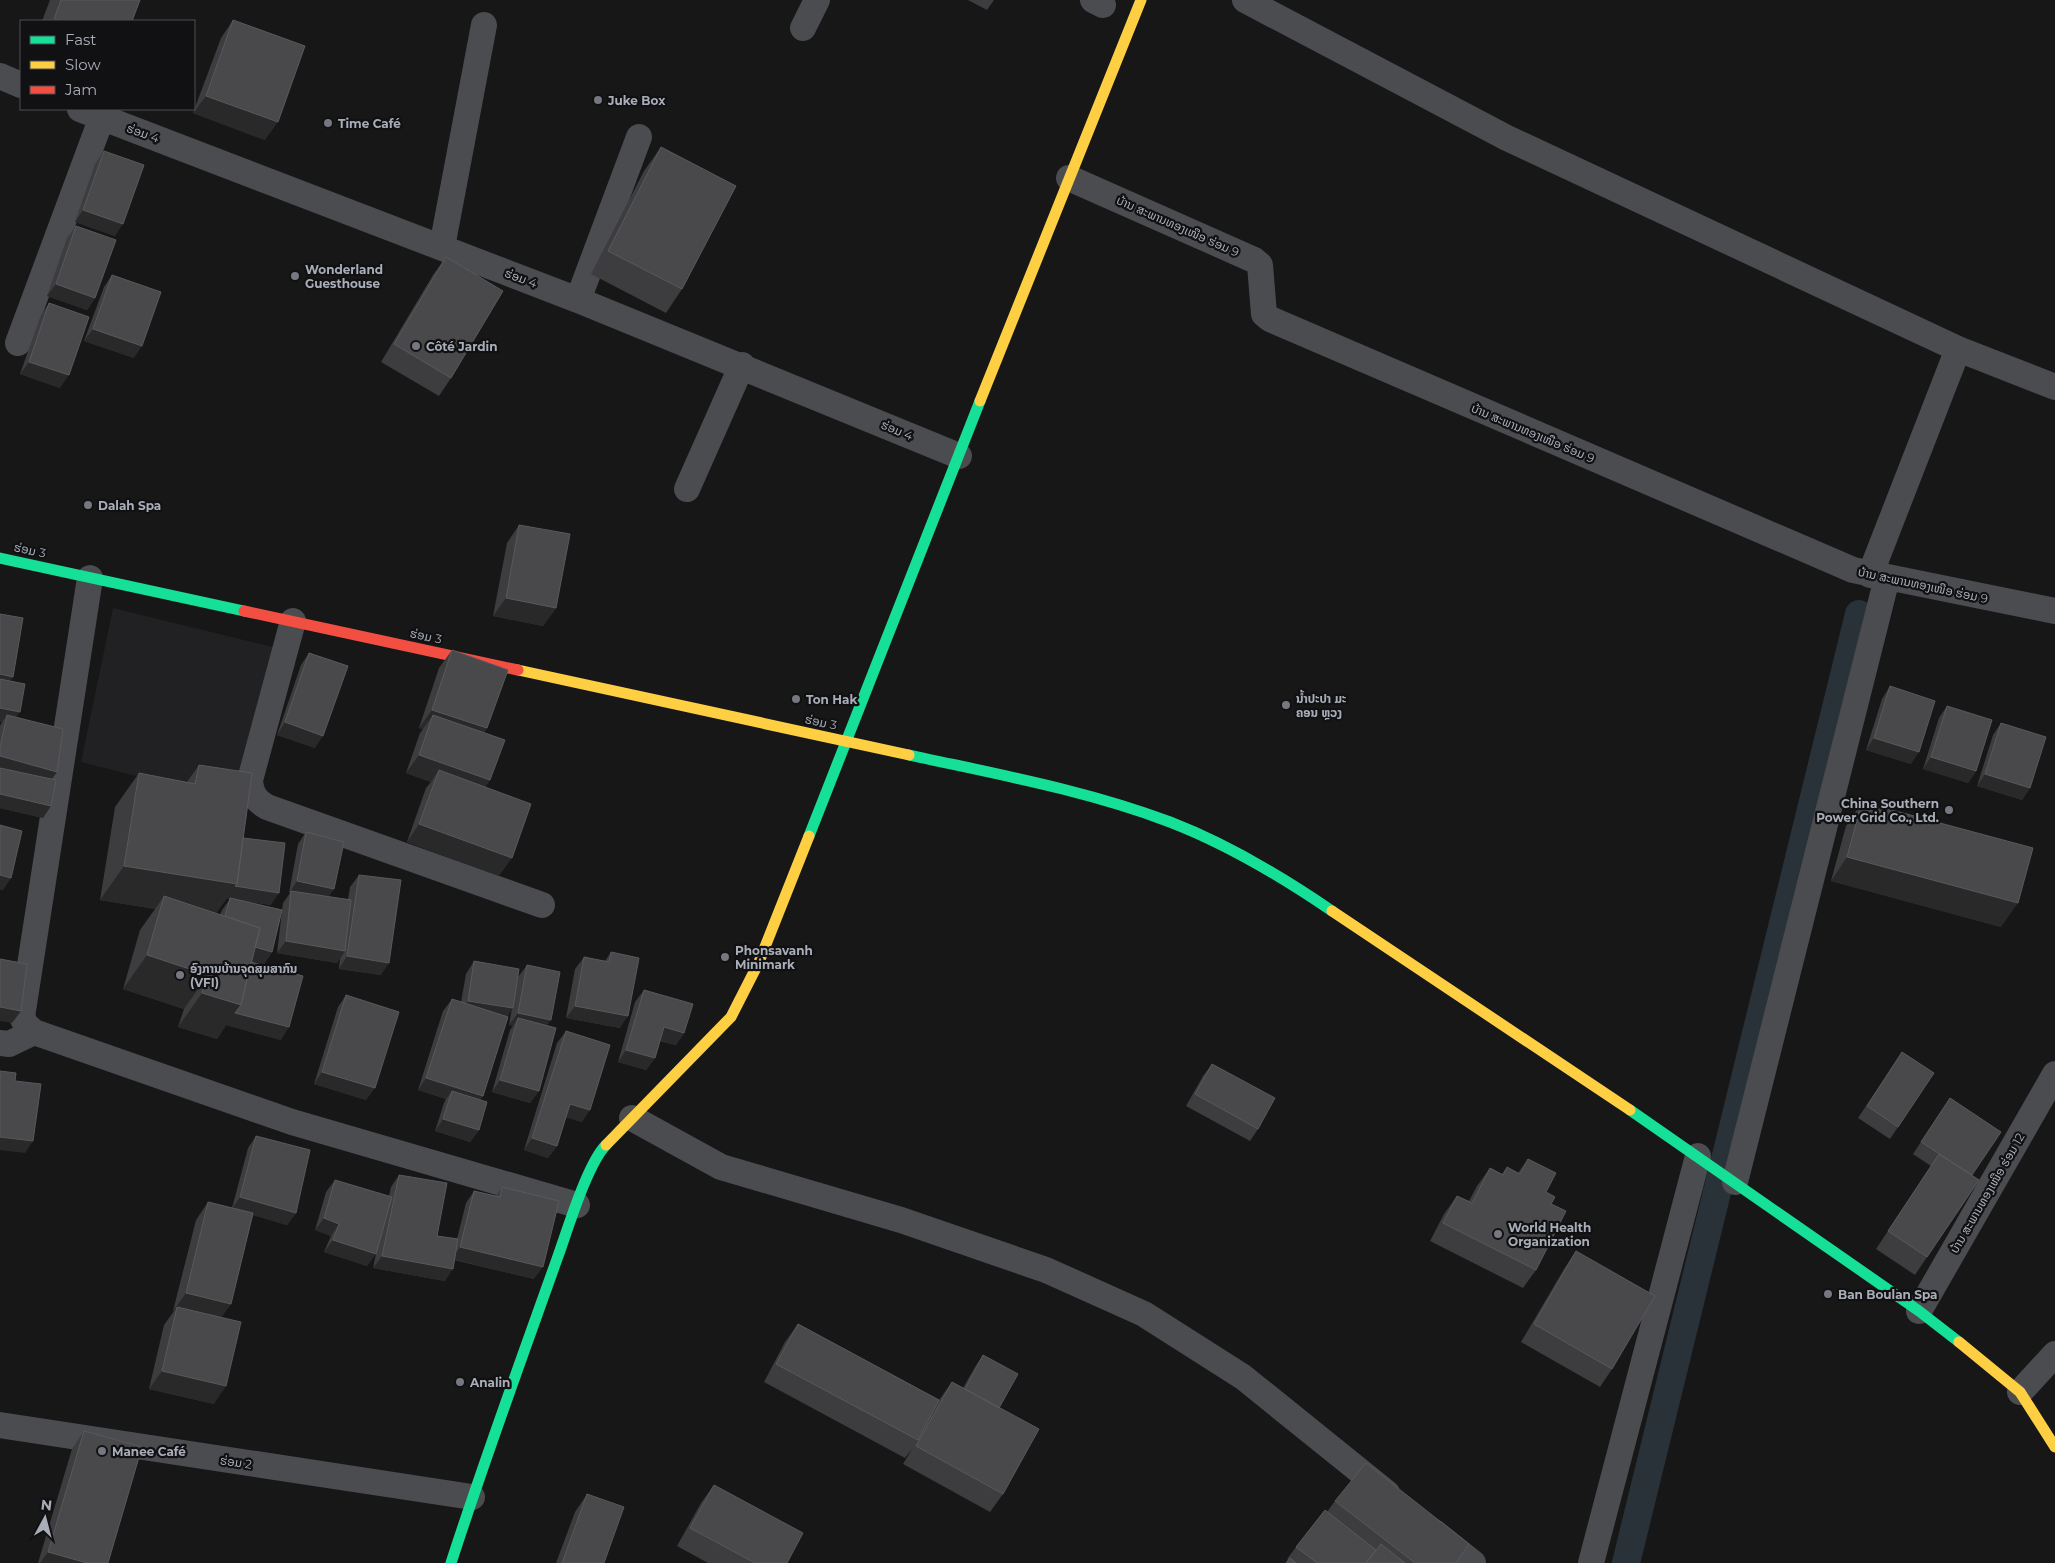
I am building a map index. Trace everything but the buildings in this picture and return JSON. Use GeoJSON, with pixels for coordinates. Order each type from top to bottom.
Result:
{"type":"FeatureCollection","features":[{"type":"Feature","properties":{"kind":"street"},"geometry":{"type":"LineString","coordinates":[[803,28],[817,0]]}},
{"type":"Feature","properties":{"kind":"street"},"geometry":{"type":"LineString","coordinates":[[454,1561],[472,1497],[599,1152],[730,1017],[759,962],[1141,0]]}},
{"type":"Feature","properties":{"kind":"street"},"geometry":{"type":"LineString","coordinates":[[1245,0],[1507,138],[1958,349],[2055,387]]}},
{"type":"Feature","properties":{"kind":"street"},"geometry":{"type":"LineString","coordinates":[[442,247],[484,25]]}},
{"type":"Feature","properties":{"kind":"street"},"geometry":{"type":"LineString","coordinates":[[0,76],[20,85]]}},
{"type":"Feature","properties":{"kind":"street"},"geometry":{"type":"LineString","coordinates":[[18,343],[91,113]]}},
{"type":"Feature","properties":{"kind":"street","name":"ຮ່ອມ 4"},"geometry":{"type":"LineString","coordinates":[[91,113],[578,300],[959,456]]}},
{"type":"Feature","properties":{"kind":"street"},"geometry":{"type":"LineString","coordinates":[[578,300],[638,137]]}},
{"type":"Feature","properties":{"kind":"street","name":"ບ້ານ ສະພານທອງເໜືອ ຮ່ອມ 9"},"geometry":{"type":"LineString","coordinates":[[1069,178],[1254,260],[1260,265],[1264,314],[1270,319],[1834,562],[1879,577],[2055,611]]}},
{"type":"Feature","properties":{"kind":"street"},"geometry":{"type":"LineString","coordinates":[[1735,1182],[1879,577],[1958,349]]}},
{"type":"Feature","properties":{"kind":"street"},"geometry":{"type":"LineString","coordinates":[[687,489],[742,366]]}},
{"type":"Feature","properties":{"kind":"street","name":"ຮ່ອມ 3"},"geometry":{"type":"LineString","coordinates":[[0,558],[1053,786],[1170,822],[1258,863],[1698,1156],[1919,1311],[1996,1370],[2020,1392],[2055,1447]]}},
{"type":"Feature","properties":{"kind":"street"},"geometry":{"type":"LineString","coordinates":[[90,578],[22,1017],[26,1025],[34,1032],[292,1122],[578,1205]]}},
{"type":"Feature","properties":{"kind":"street"},"geometry":{"type":"LineString","coordinates":[[293,621],[250,780],[251,791],[257,801],[267,807],[542,905]]}},
{"type":"Feature","properties":{"kind":"street"},"geometry":{"type":"LineString","coordinates":[[0,1042],[9,1044],[34,1032]]}},
{"type":"Feature","properties":{"kind":"street","name":"ບ້ານ ສະພານທອງເໜືອ ຮ່ອມ 12"},"geometry":{"type":"LineString","coordinates":[[1919,1311],[2055,1074]]}},
{"type":"Feature","properties":{"kind":"street"},"geometry":{"type":"LineString","coordinates":[[632,1118],[721,1167],[901,1220],[1046,1270],[1144,1314],[1243,1377],[1473,1563]]}},
{"type":"Feature","properties":{"kind":"street"},"geometry":{"type":"LineString","coordinates":[[1591,1563],[1698,1156]]}},
{"type":"Feature","properties":{"kind":"street"},"geometry":{"type":"LineString","coordinates":[[2020,1392],[2055,1354]]}},
{"type":"Feature","properties":{"kind":"street","name":"ຮ່ອມ 2"},"geometry":{"type":"LineString","coordinates":[[0,1425],[472,1497]]}},
{"type":"Feature","properties":{"kind":"shaded area"},"geometry":{"type":"Polygon","coordinates":[[[113,608],[281,649],[243,803],[81,762],[113,608]]]}},
{"type":"Feature","properties":{"kind":"waterway"},"geometry":{"type":"LineString","coordinates":[[1626,1563],[1859,614]]}},
{"type":"Feature","properties":{"kind":"traffic: fast"},"geometry":{"type":"LineString","coordinates":[[809,836],[980,401]]}},
{"type":"Feature","properties":{"kind":"traffic: fast"},"geometry":{"type":"LineString","coordinates":[[0,558],[244,611]]}},
{"type":"Feature","properties":{"kind":"traffic: fast"},"geometry":{"type":"LineString","coordinates":[[909,755],[1073,792],[1170,822],[1212,840],[1253,862],[1293,885],[1332,911]]}},
{"type":"Feature","properties":{"kind":"traffic: fast"},"geometry":{"type":"LineString","coordinates":[[1630,1110],[1919,1311],[1959,1342]]}},
{"type":"Feature","properties":{"kind":"traffic: fast"},"geometry":{"type":"LineString","coordinates":[[451,1563],[578,1199],[592,1167],[606,1145]]}},
{"type":"Feature","properties":{"kind":"traffic: slow"},"geometry":{"type":"LineString","coordinates":[[980,401],[1141,0]]}},
{"type":"Feature","properties":{"kind":"traffic: slow"},"geometry":{"type":"LineString","coordinates":[[518,670],[909,755]]}},
{"type":"Feature","properties":{"kind":"traffic: slow"},"geometry":{"type":"LineString","coordinates":[[606,1145],[731,1017],[759,962],[809,836]]}},
{"type":"Feature","properties":{"kind":"traffic: slow"},"geometry":{"type":"LineString","coordinates":[[1332,911],[1630,1110]]}},
{"type":"Feature","properties":{"kind":"traffic: slow"},"geometry":{"type":"LineString","coordinates":[[1959,1342],[2020,1392],[2055,1447]]}},
{"type":"Feature","properties":{"kind":"traffic: jam"},"geometry":{"type":"LineString","coordinates":[[244,611],[518,670]]}},
{"type":"Feature","properties":{"kind":"place","name":"Juke Box"},"geometry":{"type":"Point","coordinates":[598,100]}},
{"type":"Feature","properties":{"kind":"place","name":"Time Café"},"geometry":{"type":"Point","coordinates":[328,123]}},
{"type":"Feature","properties":{"kind":"place","name":"Wonderland Guesthouse"},"geometry":{"type":"Point","coordinates":[295,276]}},
{"type":"Feature","properties":{"kind":"place","name":"Côté Jardin"},"geometry":{"type":"Point","coordinates":[416,346]}},
{"type":"Feature","properties":{"kind":"place","name":"Dalah Spa"},"geometry":{"type":"Point","coordinates":[88,505]}},
{"type":"Feature","properties":{"kind":"place","name":"Ton Hak"},"geometry":{"type":"Point","coordinates":[796,699]}},
{"type":"Feature","properties":{"kind":"place","name":"ນ້ຳປະປາ ມະ ຄອນ ຫຼວງ"},"geometry":{"type":"Point","coordinates":[1286,705]}},
{"type":"Feature","properties":{"kind":"place","name":"China Southern Power Grid Co., Ltd."},"geometry":{"type":"Point","coordinates":[1949,810]}},
{"type":"Feature","properties":{"kind":"place","name":"Phonsavanh Minimark"},"geometry":{"type":"Point","coordinates":[725,957]}},
{"type":"Feature","properties":{"kind":"place","name":"ອົງການບ້ານຈຸດສຸມສາກົນ (VFI)"},"geometry":{"type":"Point","coordinates":[180,975]}},
{"type":"Feature","properties":{"kind":"place","name":"World Health Organization"},"geometry":{"type":"Point","coordinates":[1498,1234]}},
{"type":"Feature","properties":{"kind":"place","name":"Ban Boulan Spa"},"geometry":{"type":"Point","coordinates":[1828,1294]}},
{"type":"Feature","properties":{"kind":"place","name":"Analin"},"geometry":{"type":"Point","coordinates":[460,1382]}},
{"type":"Feature","properties":{"kind":"place","name":"Manee Café"},"geometry":{"type":"Point","coordinates":[102,1451]}}]}
